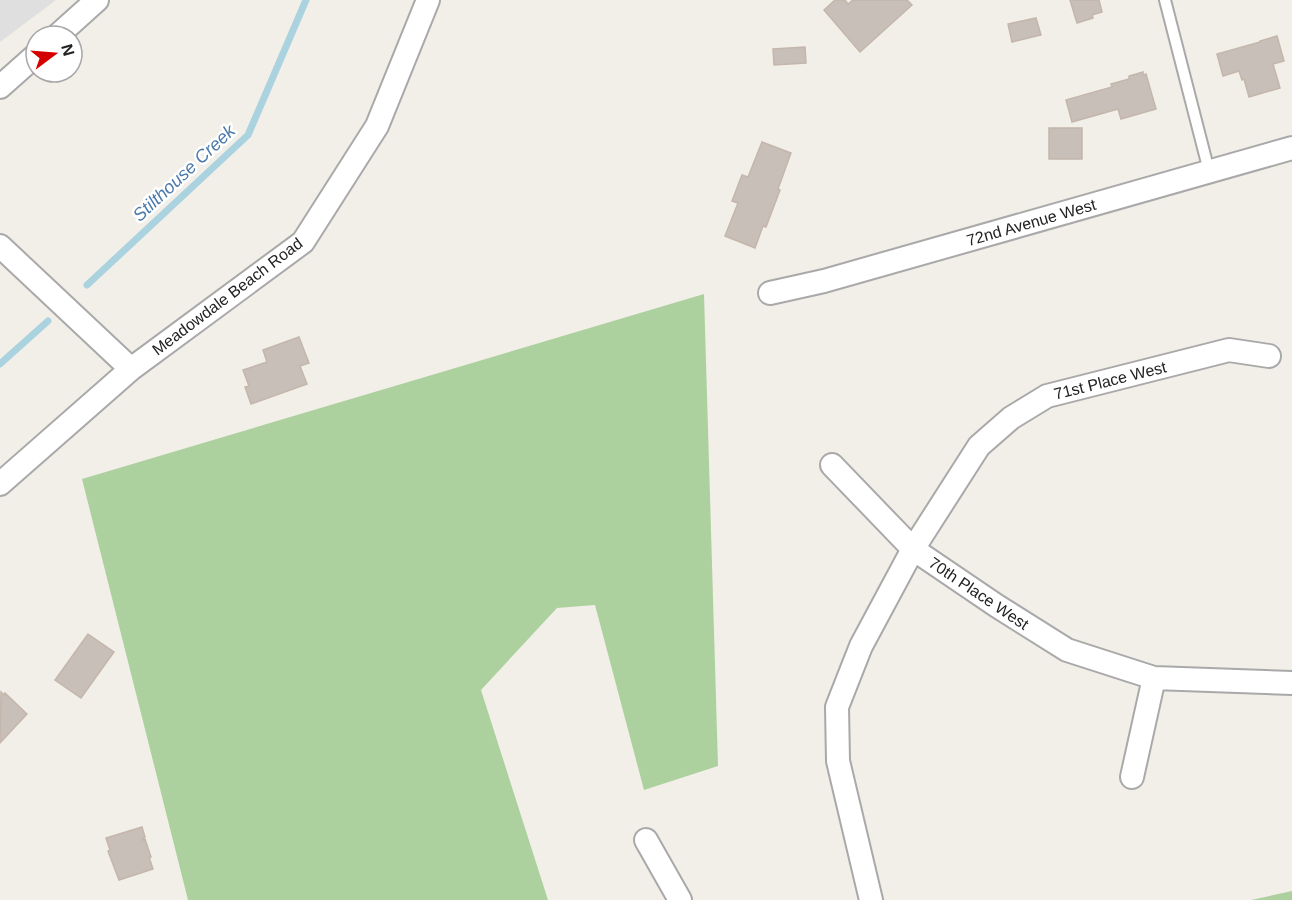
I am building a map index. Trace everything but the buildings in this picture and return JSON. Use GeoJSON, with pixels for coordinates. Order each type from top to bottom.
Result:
{"type":"FeatureCollection","features":[{"type":"Feature","properties":{"kind":"street"},"geometry":{"type":"LineString","coordinates":[[70,24],[97,0]]}},
{"type":"Feature","properties":{"kind":"street","name":"Meadowdale Beach Road"},"geometry":{"type":"LineString","coordinates":[[0,484],[131,369],[303,242],[377,126],[428,0]]}},
{"type":"Feature","properties":{"kind":"street"},"geometry":{"type":"LineString","coordinates":[[0,87],[24,66]]}},
{"type":"Feature","properties":{"kind":"street","name":"72nd Avenue West"},"geometry":{"type":"LineString","coordinates":[[770,293],[845,275],[1292,148]]}},
{"type":"Feature","properties":{"kind":"street"},"geometry":{"type":"LineString","coordinates":[[0,246],[131,369]]}},
{"type":"Feature","properties":{"kind":"street","name":"71st Place West"},"geometry":{"type":"LineString","coordinates":[[870,900],[838,761],[837,707],[861,646],[913,549],[979,446],[1011,418],[1047,396],[1228,350],[1269,356]]}},
{"type":"Feature","properties":{"kind":"street","name":"70th Place West"},"geometry":{"type":"LineString","coordinates":[[832,465],[913,549],[1067,650],[1154,678],[1292,683]]}},
{"type":"Feature","properties":{"kind":"street"},"geometry":{"type":"LineString","coordinates":[[1132,777],[1154,678]]}},
{"type":"Feature","properties":{"kind":"street"},"geometry":{"type":"LineString","coordinates":[[646,840],[680,900]]}},
{"type":"Feature","properties":{"kind":"lane"},"geometry":{"type":"LineString","coordinates":[[1165,0],[1209,171]]}},
{"type":"Feature","properties":{"kind":"shaded area"},"geometry":{"type":"Polygon","coordinates":[[[0,0],[56,0],[24,24],[0,42],[0,0]]]}},
{"type":"Feature","properties":{"kind":"green space"},"geometry":{"type":"Polygon","coordinates":[[[704,294],[718,766],[644,790],[595,605],[557,608],[481,690],[548,900],[188,900],[82,479],[704,294]]]}},
{"type":"Feature","properties":{"kind":"green space"},"geometry":{"type":"Polygon","coordinates":[[[1292,891],[1292,900],[1251,900],[1292,891]]]}},
{"type":"Feature","properties":{"kind":"waterway","name":"Stilthouse Creek"},"geometry":{"type":"LineString","coordinates":[[87,285],[248,135],[306,0]]}},
{"type":"Feature","properties":{"kind":"waterway","name":"Stilthouse Creek"},"geometry":{"type":"LineString","coordinates":[[0,364],[48,321]]}}]}
